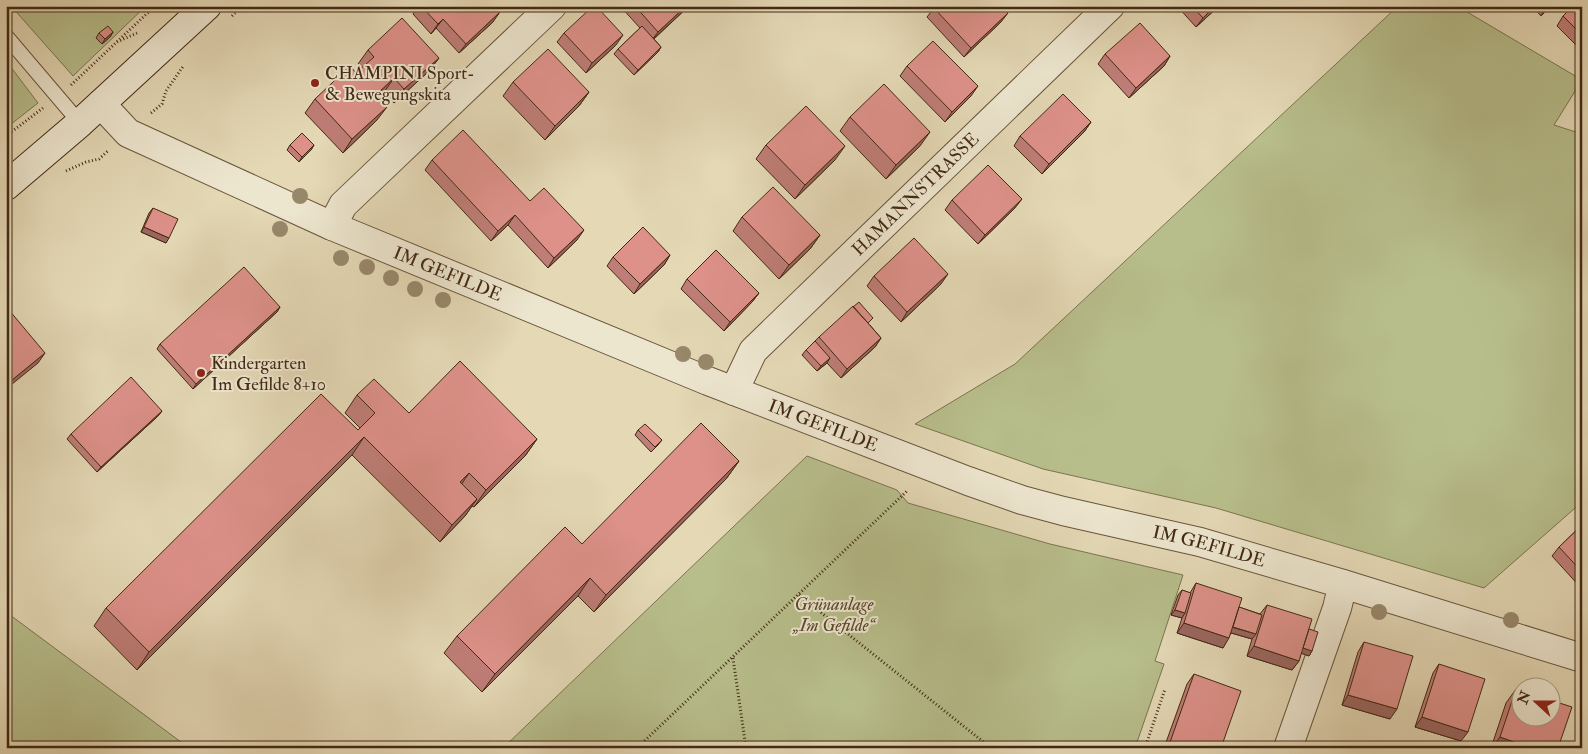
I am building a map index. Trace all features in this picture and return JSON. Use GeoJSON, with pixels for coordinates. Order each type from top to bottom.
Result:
{"type":"FeatureCollection","features":[{"type":"Feature","properties":{"kind":"street"},"geometry":{"type":"LineString","coordinates":[[332,226],[343,204],[552,6]]}},
{"type":"Feature","properties":{"kind":"street","name":"HAMANNSTRASSE"},"geometry":{"type":"LineString","coordinates":[[734,391],[754,351],[1110,6]]}},
{"type":"Feature","properties":{"kind":"street"},"geometry":{"type":"LineString","coordinates":[[6,186],[100,104],[218,13]]}},
{"type":"Feature","properties":{"kind":"street","name":"IM GEFILDE"},"geometry":{"type":"LineString","coordinates":[[100,104],[128,133],[332,226],[734,391],[968,481],[1022,500],[1063,511],[1200,542],[1582,658]]}},
{"type":"Feature","properties":{"kind":"street"},"geometry":{"type":"LineString","coordinates":[[1288,748],[1337,608],[1343,584]]}},
{"type":"Feature","properties":{"kind":"lane"},"geometry":{"type":"LineString","coordinates":[[6,36],[80,123]]}},
{"type":"Feature","properties":{"kind":"path"},"geometry":{"type":"LineString","coordinates":[[115,43],[155,6]]}},
{"type":"Feature","properties":{"kind":"path"},"geometry":{"type":"LineString","coordinates":[[218,13],[242,6]]}},
{"type":"Feature","properties":{"kind":"path"},"geometry":{"type":"LineString","coordinates":[[151,113],[162,104],[166,90],[188,60]]}},
{"type":"Feature","properties":{"kind":"path"},"geometry":{"type":"LineString","coordinates":[[27,119],[31,124]]}},
{"type":"Feature","properties":{"kind":"path"},"geometry":{"type":"LineString","coordinates":[[62,174],[86,162],[99,160],[115,144]]}},
{"type":"Feature","properties":{"kind":"path"},"geometry":{"type":"LineString","coordinates":[[637,748],[907,492]]}},
{"type":"Feature","properties":{"kind":"path"},"geometry":{"type":"LineString","coordinates":[[799,595],[991,748]]}},
{"type":"Feature","properties":{"kind":"path"},"geometry":{"type":"LineString","coordinates":[[733,658],[746,748]]}},
{"type":"Feature","properties":{"kind":"path"},"geometry":{"type":"LineString","coordinates":[[1144,748],[1165,690]]}},
{"type":"Feature","properties":{"kind":"green space"},"geometry":{"type":"Polygon","coordinates":[[[11,6],[146,6],[73,76],[11,6]]]}},
{"type":"Feature","properties":{"kind":"green space"},"geometry":{"type":"Polygon","coordinates":[[[1398,6],[1457,6],[1582,80],[1554,125],[1582,134],[1582,502],[1484,588],[1216,508],[1043,469],[915,424],[1015,364],[1398,6]]]}},
{"type":"Feature","properties":{"kind":"green space"},"geometry":{"type":"Polygon","coordinates":[[[10,66],[38,103],[6,128],[6,69],[10,66]]]}},
{"type":"Feature","properties":{"kind":"green space","name":"Grünanlage „Im Gefilde“"},"geometry":{"type":"Polygon","coordinates":[[[807,456],[897,490],[908,503],[1050,544],[1183,575],[1155,661],[1164,664],[1135,748],[503,748],[807,456]]]}},
{"type":"Feature","properties":{"kind":"green space"},"geometry":{"type":"Polygon","coordinates":[[[6,612],[189,748],[6,748],[6,612]]]}},
{"type":"Feature","properties":{"kind":"building"},"geometry":{"type":"Polygon","coordinates":[[[421,6],[494,6],[500,12],[466,44],[443,19],[438,24],[421,6]]]}},
{"type":"Feature","properties":{"kind":"building"},"geometry":{"type":"Polygon","coordinates":[[[593,6],[596,6],[623,35],[592,63],[564,33],[593,6]]]}},
{"type":"Feature","properties":{"kind":"building"},"geometry":{"type":"Polygon","coordinates":[[[635,6],[686,6],[658,32],[635,6]]]}},
{"type":"Feature","properties":{"kind":"building"},"geometry":{"type":"Polygon","coordinates":[[[936,6],[1002,6],[1008,13],[971,48],[934,8],[936,6]]]}},
{"type":"Feature","properties":{"kind":"building"},"geometry":{"type":"Polygon","coordinates":[[[1192,6],[1215,6],[1203,18],[1192,6]]]}},
{"type":"Feature","properties":{"kind":"building"},"geometry":{"type":"Polygon","coordinates":[[[1573,6],[1582,6],[1582,35],[1563,16],[1573,6]]]}},
{"type":"Feature","properties":{"kind":"building"},"geometry":{"type":"Polygon","coordinates":[[[402,18],[439,58],[404,89],[394,78],[376,95],[387,107],[352,139],[315,99],[350,66],[356,73],[374,57],[368,50],[402,18]]]}},
{"type":"Feature","properties":{"kind":"building"},"geometry":{"type":"Polygon","coordinates":[[[1140,23],[1170,56],[1136,88],[1105,54],[1140,23]]]}},
{"type":"Feature","properties":{"kind":"building"},"geometry":{"type":"Polygon","coordinates":[[[108,26],[113,32],[105,39],[99,33],[108,26]]]}},
{"type":"Feature","properties":{"kind":"building"},"geometry":{"type":"Polygon","coordinates":[[[642,26],[661,47],[638,70],[618,49],[642,26]]]}},
{"type":"Feature","properties":{"kind":"building"},"geometry":{"type":"Polygon","coordinates":[[[933,41],[978,86],[952,112],[907,66],[933,41]]]}},
{"type":"Feature","properties":{"kind":"building"},"geometry":{"type":"Polygon","coordinates":[[[548,49],[589,92],[555,126],[513,82],[548,49]]]}},
{"type":"Feature","properties":{"kind":"building"},"geometry":{"type":"Polygon","coordinates":[[[884,84],[930,132],[896,165],[850,117],[884,84]]]}},
{"type":"Feature","properties":{"kind":"building"},"geometry":{"type":"Polygon","coordinates":[[[1063,94],[1091,122],[1049,164],[1020,136],[1063,94]]]}},
{"type":"Feature","properties":{"kind":"building"},"geometry":{"type":"Polygon","coordinates":[[[806,106],[845,146],[805,185],[766,145],[806,106]]]}},
{"type":"Feature","properties":{"kind":"building"},"geometry":{"type":"Polygon","coordinates":[[[463,130],[530,201],[544,188],[584,230],[554,258],[515,215],[498,231],[432,160],[463,130]]]}},
{"type":"Feature","properties":{"kind":"building"},"geometry":{"type":"Polygon","coordinates":[[[302,133],[314,145],[302,157],[290,145],[302,133]]]}},
{"type":"Feature","properties":{"kind":"building"},"geometry":{"type":"Polygon","coordinates":[[[988,165],[1022,199],[985,235],[952,200],[988,165]]]}},
{"type":"Feature","properties":{"kind":"building"},"geometry":{"type":"Polygon","coordinates":[[[773,187],[820,235],[789,265],[742,217],[773,187]]]}},
{"type":"Feature","properties":{"kind":"building"},"geometry":{"type":"Polygon","coordinates":[[[153,208],[178,219],[169,238],[144,227],[153,208]]]}},
{"type":"Feature","properties":{"kind":"building"},"geometry":{"type":"Polygon","coordinates":[[[643,227],[670,255],[640,284],[613,257],[643,227]]]}},
{"type":"Feature","properties":{"kind":"building"},"geometry":{"type":"Polygon","coordinates":[[[914,238],[948,274],[907,312],[874,276],[914,238]]]}},
{"type":"Feature","properties":{"kind":"building"},"geometry":{"type":"Polygon","coordinates":[[[716,250],[759,293],[730,322],[687,279],[716,250]]]}},
{"type":"Feature","properties":{"kind":"building"},"geometry":{"type":"Polygon","coordinates":[[[244,267],[280,307],[196,384],[160,344],[244,267]]]}},
{"type":"Feature","properties":{"kind":"building"},"geometry":{"type":"Polygon","coordinates":[[[859,302],[873,318],[868,323],[853,307],[859,302]]]}},
{"type":"Feature","properties":{"kind":"building"},"geometry":{"type":"Polygon","coordinates":[[[853,306],[881,338],[847,369],[819,337],[853,306]]]}},
{"type":"Feature","properties":{"kind":"building"},"geometry":{"type":"Polygon","coordinates":[[[9,310],[45,353],[6,385],[6,312],[9,310]]]}},
{"type":"Feature","properties":{"kind":"building"},"geometry":{"type":"Polygon","coordinates":[[[815,341],[830,358],[821,366],[806,350],[815,341]]]}},
{"type":"Feature","properties":{"kind":"building"},"geometry":{"type":"Polygon","coordinates":[[[460,361],[537,439],[486,490],[469,473],[460,482],[477,499],[452,525],[364,437],[149,652],[106,608],[321,394],[358,430],[375,413],[357,395],[374,379],[409,413],[460,361]]]}},
{"type":"Feature","properties":{"kind":"building"},"geometry":{"type":"Polygon","coordinates":[[[131,377],[162,411],[101,467],[71,434],[131,377]]]}},
{"type":"Feature","properties":{"kind":"building"},"geometry":{"type":"Polygon","coordinates":[[[701,423],[739,461],[606,595],[590,578],[495,674],[457,636],[565,527],[582,544],[701,423]]]}},
{"type":"Feature","properties":{"kind":"building"},"geometry":{"type":"Polygon","coordinates":[[[645,424],[662,440],[655,447],[638,430],[645,424]]]}},
{"type":"Feature","properties":{"kind":"building"},"geometry":{"type":"Polygon","coordinates":[[[1582,525],[1582,572],[1559,547],[1582,525]]]}},
{"type":"Feature","properties":{"kind":"building"},"geometry":{"type":"Polygon","coordinates":[[[1196,583],[1242,598],[1229,638],[1184,623],[1196,583]]]}},
{"type":"Feature","properties":{"kind":"building"},"geometry":{"type":"Polygon","coordinates":[[[1182,590],[1191,593],[1185,613],[1175,610],[1182,590]]]}},
{"type":"Feature","properties":{"kind":"building"},"geometry":{"type":"Polygon","coordinates":[[[1267,605],[1312,619],[1299,661],[1254,646],[1267,605]]]}},
{"type":"Feature","properties":{"kind":"building"},"geometry":{"type":"Polygon","coordinates":[[[1239,607],[1262,615],[1256,634],[1233,627],[1239,607]]]}},
{"type":"Feature","properties":{"kind":"building"},"geometry":{"type":"Polygon","coordinates":[[[1309,629],[1318,632],[1312,651],[1303,648],[1309,629]]]}},
{"type":"Feature","properties":{"kind":"building"},"geometry":{"type":"Polygon","coordinates":[[[1364,642],[1413,656],[1397,709],[1348,695],[1364,642]]]}},
{"type":"Feature","properties":{"kind":"building"},"geometry":{"type":"Polygon","coordinates":[[[1439,664],[1485,679],[1468,732],[1422,717],[1439,664]]]}},
{"type":"Feature","properties":{"kind":"building"},"geometry":{"type":"Polygon","coordinates":[[[1194,674],[1241,691],[1221,748],[1168,748],[1194,674]]]}},
{"type":"Feature","properties":{"kind":"building"},"geometry":{"type":"Polygon","coordinates":[[[1560,703],[1572,707],[1558,748],[1531,748],[1500,737],[1510,707],[1510,726],[1560,726],[1560,703]]]}},
{"type":"Feature","properties":{"kind":"place","name":"CHAMPINI Sport- & Bewegungskita"},"geometry":{"type":"Point","coordinates":[315,83]}},
{"type":"Feature","properties":{"kind":"place","name":"Kindergarten Im Gefilde 8+10"},"geometry":{"type":"Point","coordinates":[201,373]}}]}
